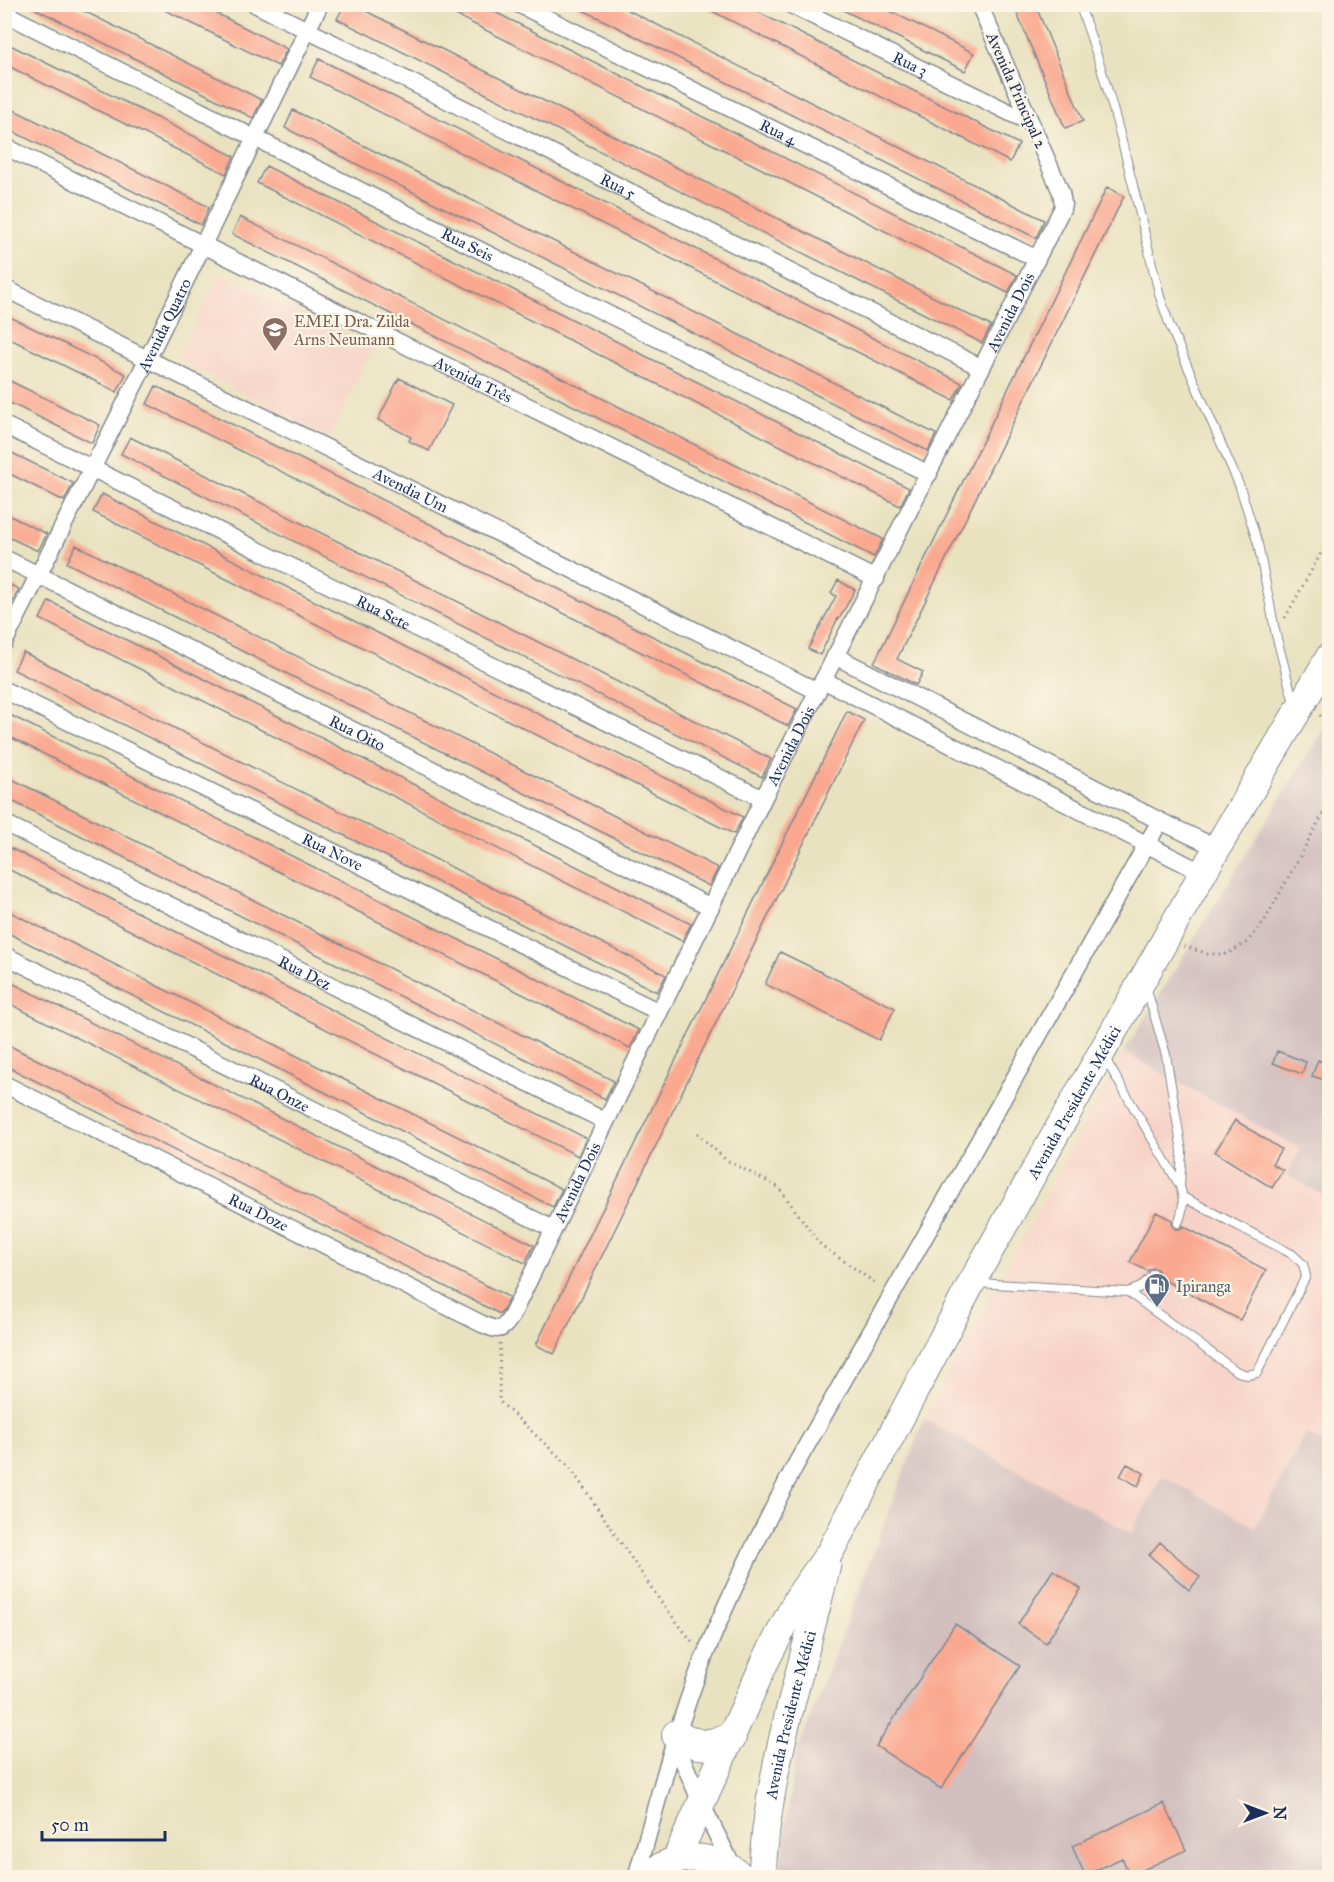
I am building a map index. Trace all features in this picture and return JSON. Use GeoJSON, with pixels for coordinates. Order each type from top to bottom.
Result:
{"type":"FeatureCollection","features":[{"type":"Feature","properties":{"kind":"highway"},"geometry":{"type":"LineString","coordinates":[[676,1739],[705,1745],[731,1737]]}},
{"type":"Feature","properties":{"kind":"main road","name":"Avenida Presidente Médici"},"geometry":{"type":"LineString","coordinates":[[676,1859],[765,1662],[799,1596],[830,1552],[972,1282],[1165,939],[1296,712],[1326,672]]}},
{"type":"Feature","properties":{"kind":"main road","name":"Avenida Presidente Médici"},"geometry":{"type":"LineString","coordinates":[[762,1878],[767,1820],[776,1770],[830,1552]]}},
{"type":"Feature","properties":{"kind":"main road"},"geometry":{"type":"LineString","coordinates":[[645,1878],[660,1866],[676,1859],[706,1858],[738,1874]]}},
{"type":"Feature","properties":{"kind":"street","name":"Rua 5"},"geometry":{"type":"LineString","coordinates":[[255,4],[982,368]]}},
{"type":"Feature","properties":{"kind":"street","name":"Avenida Quatro"},"geometry":{"type":"LineString","coordinates":[[4,643],[148,358],[320,4]]}},
{"type":"Feature","properties":{"kind":"street","name":"Rua 4"},"geometry":{"type":"LineString","coordinates":[[518,4],[1036,259]]}},
{"type":"Feature","properties":{"kind":"street","name":"Rua 3"},"geometry":{"type":"LineString","coordinates":[[789,4],[1031,123]]}},
{"type":"Feature","properties":{"kind":"street","name":"Avenida Principal 2"},"geometry":{"type":"LineString","coordinates":[[979,4],[1054,176]]}},
{"type":"Feature","properties":{"kind":"street","name":"Rua Seis"},"geometry":{"type":"LineString","coordinates":[[4,13],[929,474]]}},
{"type":"Feature","properties":{"kind":"street","name":"Avenida Três"},"geometry":{"type":"LineString","coordinates":[[4,146],[876,579]]}},
{"type":"Feature","properties":{"kind":"street","name":"Avenida Dois"},"geometry":{"type":"LineString","coordinates":[[506,1323],[763,799],[1062,209],[1063,199],[1054,176]]}},
{"type":"Feature","properties":{"kind":"street","name":"Avendia Um"},"geometry":{"type":"LineString","coordinates":[[4,288],[1203,873]]}},
{"type":"Feature","properties":{"kind":"street","name":"Rua Sete"},"geometry":{"type":"LineString","coordinates":[[4,425],[763,799]]}},
{"type":"Feature","properties":{"kind":"street","name":"Rua Oito"},"geometry":{"type":"LineString","coordinates":[[4,558],[711,907]]}},
{"type":"Feature","properties":{"kind":"street"},"geometry":{"type":"LineString","coordinates":[[835,657],[1217,848]]}},
{"type":"Feature","properties":{"kind":"street","name":"Rua Nove"},"geometry":{"type":"LineString","coordinates":[[4,690],[659,1012]]}},
{"type":"Feature","properties":{"kind":"street"},"geometry":{"type":"LineString","coordinates":[[636,1878],[676,1739],[704,1657],[743,1566],[795,1466],[1160,821]]}},
{"type":"Feature","properties":{"kind":"street","name":"Rua Dez"},"geometry":{"type":"LineString","coordinates":[[4,823],[605,1121]]}},
{"type":"Feature","properties":{"kind":"street","name":"Rua Onze"},"geometry":{"type":"LineString","coordinates":[[4,955],[552,1229]]}},
{"type":"Feature","properties":{"kind":"street","name":"Rua Doze"},"geometry":{"type":"LineString","coordinates":[[4,1084],[482,1324],[494,1329],[506,1323]]}},
{"type":"Feature","properties":{"kind":"street"},"geometry":{"type":"LineString","coordinates":[[676,1739],[702,1805],[738,1874]]}},
{"type":"Feature","properties":{"kind":"lane"},"geometry":{"type":"LineString","coordinates":[[1078,4],[1108,92],[1160,297],[1170,326],[1240,487],[1258,544],[1276,635],[1296,712]]}},
{"type":"Feature","properties":{"kind":"lane"},"geometry":{"type":"LineString","coordinates":[[1144,978],[1166,1055],[1182,1151],[1180,1186]]}},
{"type":"Feature","properties":{"kind":"lane"},"geometry":{"type":"LineString","coordinates":[[1101,1052],[1180,1186],[1184,1197],[1184,1210],[1178,1223]]}},
{"type":"Feature","properties":{"kind":"lane"},"geometry":{"type":"LineString","coordinates":[[1128,1292],[1236,1371],[1247,1375],[1257,1373],[1306,1276],[1303,1264],[1292,1254],[1184,1197]]}},
{"type":"Feature","properties":{"kind":"lane"},"geometry":{"type":"LineString","coordinates":[[972,1282],[1128,1292],[1141,1287],[1153,1274]]}},
{"type":"Feature","properties":{"kind":"path"},"geometry":{"type":"LineString","coordinates":[[1276,635],[1329,537]]}},
{"type":"Feature","properties":{"kind":"path"},"geometry":{"type":"LineString","coordinates":[[1165,939],[1208,954],[1227,954],[1246,943],[1263,922],[1329,801]]}},
{"type":"Feature","properties":{"kind":"path"},"geometry":{"type":"LineString","coordinates":[[697,1133],[726,1160],[778,1186],[821,1245],[892,1295]]}},
{"type":"Feature","properties":{"kind":"path"},"geometry":{"type":"LineString","coordinates":[[506,1323],[499,1401],[568,1466],[661,1602],[704,1657]]}},
{"type":"Feature","properties":{"kind":"shaded area","name":"EMEI Dra. Zilda Arns Neumann"},"geometry":{"type":"Polygon","coordinates":[[[220,275],[373,347],[330,438],[177,359],[220,275]]]}},
{"type":"Feature","properties":{"kind":"shaded area"},"geometry":{"type":"Polygon","coordinates":[[[1329,720],[1329,1198],[1287,1175],[1301,1149],[1124,1052],[1329,720]]]}},
{"type":"Feature","properties":{"kind":"shaded area","name":"Ipiranga"},"geometry":{"type":"Polygon","coordinates":[[[1124,1052],[1301,1149],[1287,1175],[1329,1198],[1329,1447],[1305,1435],[1255,1527],[1162,1476],[1131,1533],[924,1419],[1124,1052]]]}},
{"type":"Feature","properties":{"kind":"shaded area"},"geometry":{"type":"Polygon","coordinates":[[[924,1419],[1131,1533],[1162,1476],[1255,1527],[1306,1434],[1329,1447],[1329,1877],[778,1878],[795,1758],[924,1419]]]}},
{"type":"Feature","properties":{"kind":"building"},"geometry":{"type":"Polygon","coordinates":[[[26,4],[70,4],[262,100],[253,118],[26,4]]]}},
{"type":"Feature","properties":{"kind":"building"},"geometry":{"type":"Polygon","coordinates":[[[153,4],[198,4],[287,49],[278,66],[153,4]]]}},
{"type":"Feature","properties":{"kind":"building"},"geometry":{"type":"Polygon","coordinates":[[[345,4],[352,4],[991,326],[982,343],[337,19],[345,4]]]}},
{"type":"Feature","properties":{"kind":"building"},"geometry":{"type":"Polygon","coordinates":[[[434,4],[479,4],[1017,275],[1008,293],[434,4]]]}},
{"type":"Feature","properties":{"kind":"building"},"geometry":{"type":"Polygon","coordinates":[[[571,4],[616,4],[1044,220],[1036,238],[571,4]]]}},
{"type":"Feature","properties":{"kind":"building"},"geometry":{"type":"Polygon","coordinates":[[[698,4],[742,4],[1019,144],[1010,162],[698,4]]]}},
{"type":"Feature","properties":{"kind":"building"},"geometry":{"type":"Polygon","coordinates":[[[831,4],[876,4],[974,53],[965,71],[831,4]]]}},
{"type":"Feature","properties":{"kind":"building"},"geometry":{"type":"Polygon","coordinates":[[[1013,4],[1035,4],[1083,121],[1065,128],[1013,4]]]}},
{"type":"Feature","properties":{"kind":"building"},"geometry":{"type":"Polygon","coordinates":[[[4,42],[234,156],[226,174],[4,64],[4,42]]]}},
{"type":"Feature","properties":{"kind":"building"},"geometry":{"type":"Polygon","coordinates":[[[319,59],[962,383],[953,400],[310,77],[319,59]]]}},
{"type":"Feature","properties":{"kind":"building"},"geometry":{"type":"Polygon","coordinates":[[[4,105],[209,207],[201,225],[4,127],[4,105]]]}},
{"type":"Feature","properties":{"kind":"building"},"geometry":{"type":"Polygon","coordinates":[[[293,110],[936,434],[928,451],[285,128],[293,110]]]}},
{"type":"Feature","properties":{"kind":"building"},"geometry":{"type":"Polygon","coordinates":[[[266,166],[909,488],[900,506],[257,183],[266,166]]]}},
{"type":"Feature","properties":{"kind":"building"},"geometry":{"type":"Polygon","coordinates":[[[1107,187],[1124,196],[897,659],[923,672],[916,685],[874,663],[1107,187]]]}},
{"type":"Feature","properties":{"kind":"building"},"geometry":{"type":"Polygon","coordinates":[[[240,217],[883,539],[874,557],[232,234],[240,217]]]}},
{"type":"Feature","properties":{"kind":"building"},"geometry":{"type":"Polygon","coordinates":[[[4,314],[126,374],[117,392],[4,336],[4,314]]]}},
{"type":"Feature","properties":{"kind":"building"},"geometry":{"type":"Polygon","coordinates":[[[4,378],[100,425],[92,443],[4,400],[4,378]]]}},
{"type":"Feature","properties":{"kind":"building"},"geometry":{"type":"Polygon","coordinates":[[[399,378],[452,405],[429,451],[409,441],[411,437],[378,420],[399,378]]]}},
{"type":"Feature","properties":{"kind":"building"},"geometry":{"type":"Polygon","coordinates":[[[156,386],[797,709],[788,726],[147,404],[156,386]]]}},
{"type":"Feature","properties":{"kind":"building"},"geometry":{"type":"Polygon","coordinates":[[[130,437],[771,759],[762,777],[121,454],[130,437]]]}},
{"type":"Feature","properties":{"kind":"building"},"geometry":{"type":"Polygon","coordinates":[[[4,449],[73,483],[64,501],[4,471],[4,449]]]}},
{"type":"Feature","properties":{"kind":"building"},"geometry":{"type":"Polygon","coordinates":[[[102,494],[743,817],[734,834],[93,512],[102,494]]]}},
{"type":"Feature","properties":{"kind":"building"},"geometry":{"type":"Polygon","coordinates":[[[4,513],[47,534],[38,551],[4,535],[4,513]]]}},
{"type":"Feature","properties":{"kind":"building"},"geometry":{"type":"Polygon","coordinates":[[[76,545],[718,868],[709,886],[67,563],[76,545]]]}},
{"type":"Feature","properties":{"kind":"building"},"geometry":{"type":"Polygon","coordinates":[[[838,580],[855,590],[820,655],[808,649],[836,596],[831,593],[838,580]]]}},
{"type":"Feature","properties":{"kind":"building"},"geometry":{"type":"Polygon","coordinates":[[[4,582],[19,589],[4,619],[4,582]]]}},
{"type":"Feature","properties":{"kind":"building"},"geometry":{"type":"Polygon","coordinates":[[[49,601],[691,924],[682,941],[40,619],[49,601]]]}},
{"type":"Feature","properties":{"kind":"building"},"geometry":{"type":"Polygon","coordinates":[[[23,652],[666,975],[657,992],[14,670],[23,652]]]}},
{"type":"Feature","properties":{"kind":"building"},"geometry":{"type":"Polygon","coordinates":[[[847,711],[864,720],[554,1354],[536,1345],[847,711]]]}},
{"type":"Feature","properties":{"kind":"building"},"geometry":{"type":"Polygon","coordinates":[[[4,712],[639,1030],[630,1048],[4,734],[4,712]]]}},
{"type":"Feature","properties":{"kind":"building"},"geometry":{"type":"Polygon","coordinates":[[[4,775],[614,1081],[605,1099],[4,797],[4,775]]]}},
{"type":"Feature","properties":{"kind":"building"},"geometry":{"type":"Polygon","coordinates":[[[4,845],[586,1138],[578,1156],[4,867],[4,845]]]}},
{"type":"Feature","properties":{"kind":"building"},"geometry":{"type":"Polygon","coordinates":[[[4,909],[562,1189],[553,1207],[4,931],[4,909]]]}},
{"type":"Feature","properties":{"kind":"building"},"geometry":{"type":"Polygon","coordinates":[[[780,952],[895,1008],[879,1040],[765,984],[780,952]]]}},
{"type":"Feature","properties":{"kind":"building"},"geometry":{"type":"Polygon","coordinates":[[[4,979],[534,1245],[525,1263],[4,1001],[4,979]]]}},
{"type":"Feature","properties":{"kind":"building"},"geometry":{"type":"Polygon","coordinates":[[[4,1043],[509,1297],[502,1312],[500,1314],[4,1065],[4,1043]]]}},
{"type":"Feature","properties":{"kind":"building"},"geometry":{"type":"Polygon","coordinates":[[[1277,1051],[1306,1062],[1302,1074],[1273,1063],[1277,1051]]]}},
{"type":"Feature","properties":{"kind":"building"},"geometry":{"type":"Polygon","coordinates":[[[1318,1060],[1329,1065],[1325,1080],[1312,1076],[1318,1060]]]}},
{"type":"Feature","properties":{"kind":"building"},"geometry":{"type":"Polygon","coordinates":[[[1235,1120],[1281,1149],[1272,1164],[1283,1170],[1272,1188],[1215,1152],[1235,1120]]]}},
{"type":"Feature","properties":{"kind":"building","name":"Ipiranga"},"geometry":{"type":"Polygon","coordinates":[[[1156,1212],[1172,1220],[1175,1229],[1183,1226],[1266,1270],[1240,1320],[1158,1277],[1157,1269],[1152,1268],[1147,1271],[1130,1262],[1156,1212]]]}},
{"type":"Feature","properties":{"kind":"building"},"geometry":{"type":"Polygon","coordinates":[[[1127,1464],[1144,1473],[1138,1486],[1120,1476],[1127,1464]]]}},
{"type":"Feature","properties":{"kind":"building"},"geometry":{"type":"Polygon","coordinates":[[[1160,1542],[1200,1577],[1189,1590],[1149,1555],[1160,1542]]]}},
{"type":"Feature","properties":{"kind":"building"},"geometry":{"type":"Polygon","coordinates":[[[1053,1570],[1081,1589],[1046,1643],[1018,1624],[1053,1570]]]}},
{"type":"Feature","properties":{"kind":"building"},"geometry":{"type":"Polygon","coordinates":[[[955,1624],[1020,1666],[941,1789],[876,1746],[955,1624]]]}},
{"type":"Feature","properties":{"kind":"building"},"geometry":{"type":"Polygon","coordinates":[[[1164,1803],[1186,1850],[1130,1876],[1122,1858],[1085,1875],[1072,1846],[1164,1803]]]}},
{"type":"Feature","properties":{"kind":"place","name":"EMEI Dra. Zilda Arns Neumann"},"geometry":{"type":"Point","coordinates":[275,353]}},
{"type":"Feature","properties":{"kind":"place","name":"Ipiranga"},"geometry":{"type":"Point","coordinates":[1157,1309]}}]}
